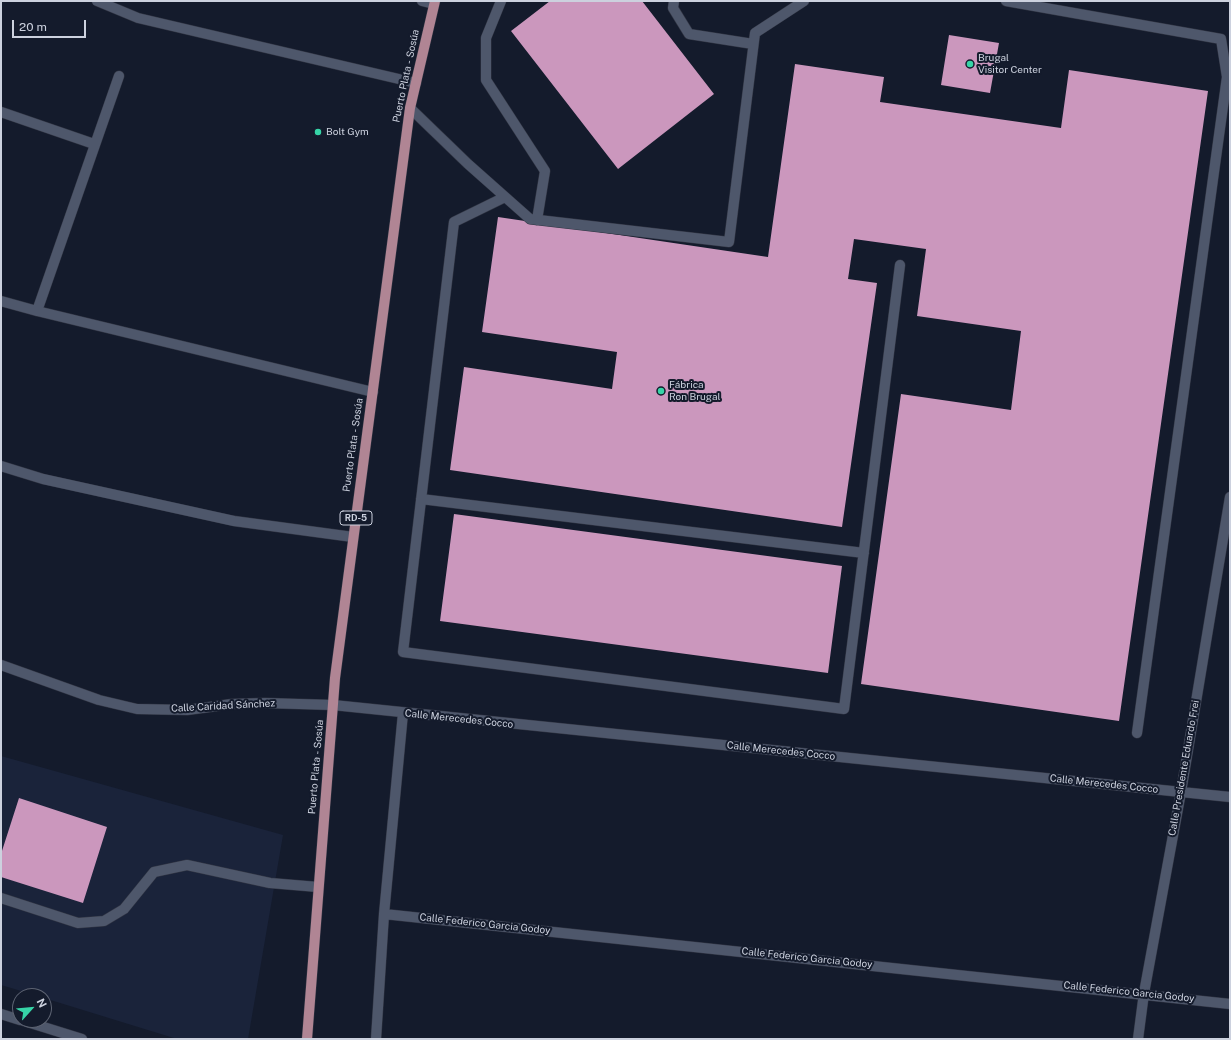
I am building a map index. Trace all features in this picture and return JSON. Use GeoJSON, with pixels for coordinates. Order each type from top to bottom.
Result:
{"type":"FeatureCollection","features":[{"type":"Feature","properties":{"kind":"main road","name":"Puerto Plata - Sosúa"},"geometry":{"type":"LineString","coordinates":[[307,1039],[334,678],[410,108],[435,3]]}},
{"type":"Feature","properties":{"kind":"street"},"geometry":{"type":"LineString","coordinates":[[97,1],[138,18],[416,83]]}},
{"type":"Feature","properties":{"kind":"street"},"geometry":{"type":"LineString","coordinates":[[422,1],[435,3]]}},
{"type":"Feature","properties":{"kind":"street"},"geometry":{"type":"LineString","coordinates":[[501,1],[486,38],[486,80],[545,171],[537,220]]}},
{"type":"Feature","properties":{"kind":"street"},"geometry":{"type":"LineString","coordinates":[[674,1],[673,8],[689,34],[753,44]]}},
{"type":"Feature","properties":{"kind":"street"},"geometry":{"type":"LineString","coordinates":[[410,108],[468,164],[530,219],[729,242],[755,32],[804,1]]}},
{"type":"Feature","properties":{"kind":"street"},"geometry":{"type":"LineString","coordinates":[[1006,1],[1220,39],[1222,47],[1227,77],[1137,733]]}},
{"type":"Feature","properties":{"kind":"street"},"geometry":{"type":"LineString","coordinates":[[37,311],[118,76]]}},
{"type":"Feature","properties":{"kind":"street"},"geometry":{"type":"LineString","coordinates":[[1,112],[94,144]]}},
{"type":"Feature","properties":{"kind":"street"},"geometry":{"type":"LineString","coordinates":[[505,197],[454,222],[403,652],[844,709],[900,265]]}},
{"type":"Feature","properties":{"kind":"street"},"geometry":{"type":"LineString","coordinates":[[1,301],[373,392]]}},
{"type":"Feature","properties":{"kind":"street"},"geometry":{"type":"LineString","coordinates":[[1,466],[43,479],[234,521],[353,536]]}},
{"type":"Feature","properties":{"kind":"street","name":"Calle Presidente Eduardo Frei"},"geometry":{"type":"LineString","coordinates":[[1138,1039],[1144,994],[1181,792],[1230,497]]}},
{"type":"Feature","properties":{"kind":"street"},"geometry":{"type":"LineString","coordinates":[[421,499],[864,553]]}},
{"type":"Feature","properties":{"kind":"street","name":"Calle Caridad Sánchez"},"geometry":{"type":"LineString","coordinates":[[1,665],[99,700],[137,709],[187,710],[232,704],[259,703],[333,705]]}},
{"type":"Feature","properties":{"kind":"street","name":"Calle Merecedes Cocco"},"geometry":{"type":"LineString","coordinates":[[333,705],[1230,797]]}},
{"type":"Feature","properties":{"kind":"street"},"geometry":{"type":"LineString","coordinates":[[376,1039],[384,914],[404,713]]}},
{"type":"Feature","properties":{"kind":"street"},"geometry":{"type":"LineString","coordinates":[[1,898],[78,923],[104,921],[124,909],[154,872],[187,864],[270,883],[318,887]]}},
{"type":"Feature","properties":{"kind":"street","name":"Calle Federico Garcia Godoy"},"geometry":{"type":"LineString","coordinates":[[384,914],[1230,1004]]}},
{"type":"Feature","properties":{"kind":"street"},"geometry":{"type":"LineString","coordinates":[[1,1014],[12,1017]]}},
{"type":"Feature","properties":{"kind":"street"},"geometry":{"type":"LineString","coordinates":[[46,1028],[82,1039]]}},
{"type":"Feature","properties":{"kind":"shaded area"},"geometry":{"type":"Polygon","coordinates":[[[1,756],[283,835],[248,1039],[177,1039],[52,1000],[52,988],[12,988],[1,985],[1,756]]]}},
{"type":"Feature","properties":{"kind":"building"},"geometry":{"type":"Polygon","coordinates":[[[550,1],[642,1],[714,94],[618,169],[511,31],[550,1]]]}},
{"type":"Feature","properties":{"kind":"building","name":"Brugal Visitor Center"},"geometry":{"type":"Polygon","coordinates":[[[949,35],[999,43],[990,93],[941,85],[949,35]]]}},
{"type":"Feature","properties":{"kind":"building","name":"Fábrica Ron Brugal"},"geometry":{"type":"Polygon","coordinates":[[[795,64],[884,77],[880,102],[1061,128],[1069,70],[1208,91],[1119,721],[861,684],[901,394],[1011,410],[1021,331],[917,316],[926,249],[854,239],[848,279],[877,283],[842,527],[450,470],[464,367],[612,389],[617,352],[482,332],[498,217],[768,257],[795,64]]]}},
{"type":"Feature","properties":{"kind":"building"},"geometry":{"type":"Polygon","coordinates":[[[454,514],[842,566],[828,673],[440,621],[454,514]]]}},
{"type":"Feature","properties":{"kind":"building"},"geometry":{"type":"Polygon","coordinates":[[[19,798],[107,827],[83,903],[1,877],[1,854],[19,798]]]}},
{"type":"Feature","properties":{"kind":"place","name":"Brugal Visitor Center"},"geometry":{"type":"Point","coordinates":[970,64]}},
{"type":"Feature","properties":{"kind":"place","name":"Bolt Gym"},"geometry":{"type":"Point","coordinates":[318,132]}},
{"type":"Feature","properties":{"kind":"place","name":"Fábrica Ron Brugal"},"geometry":{"type":"Point","coordinates":[661,391]}}]}
